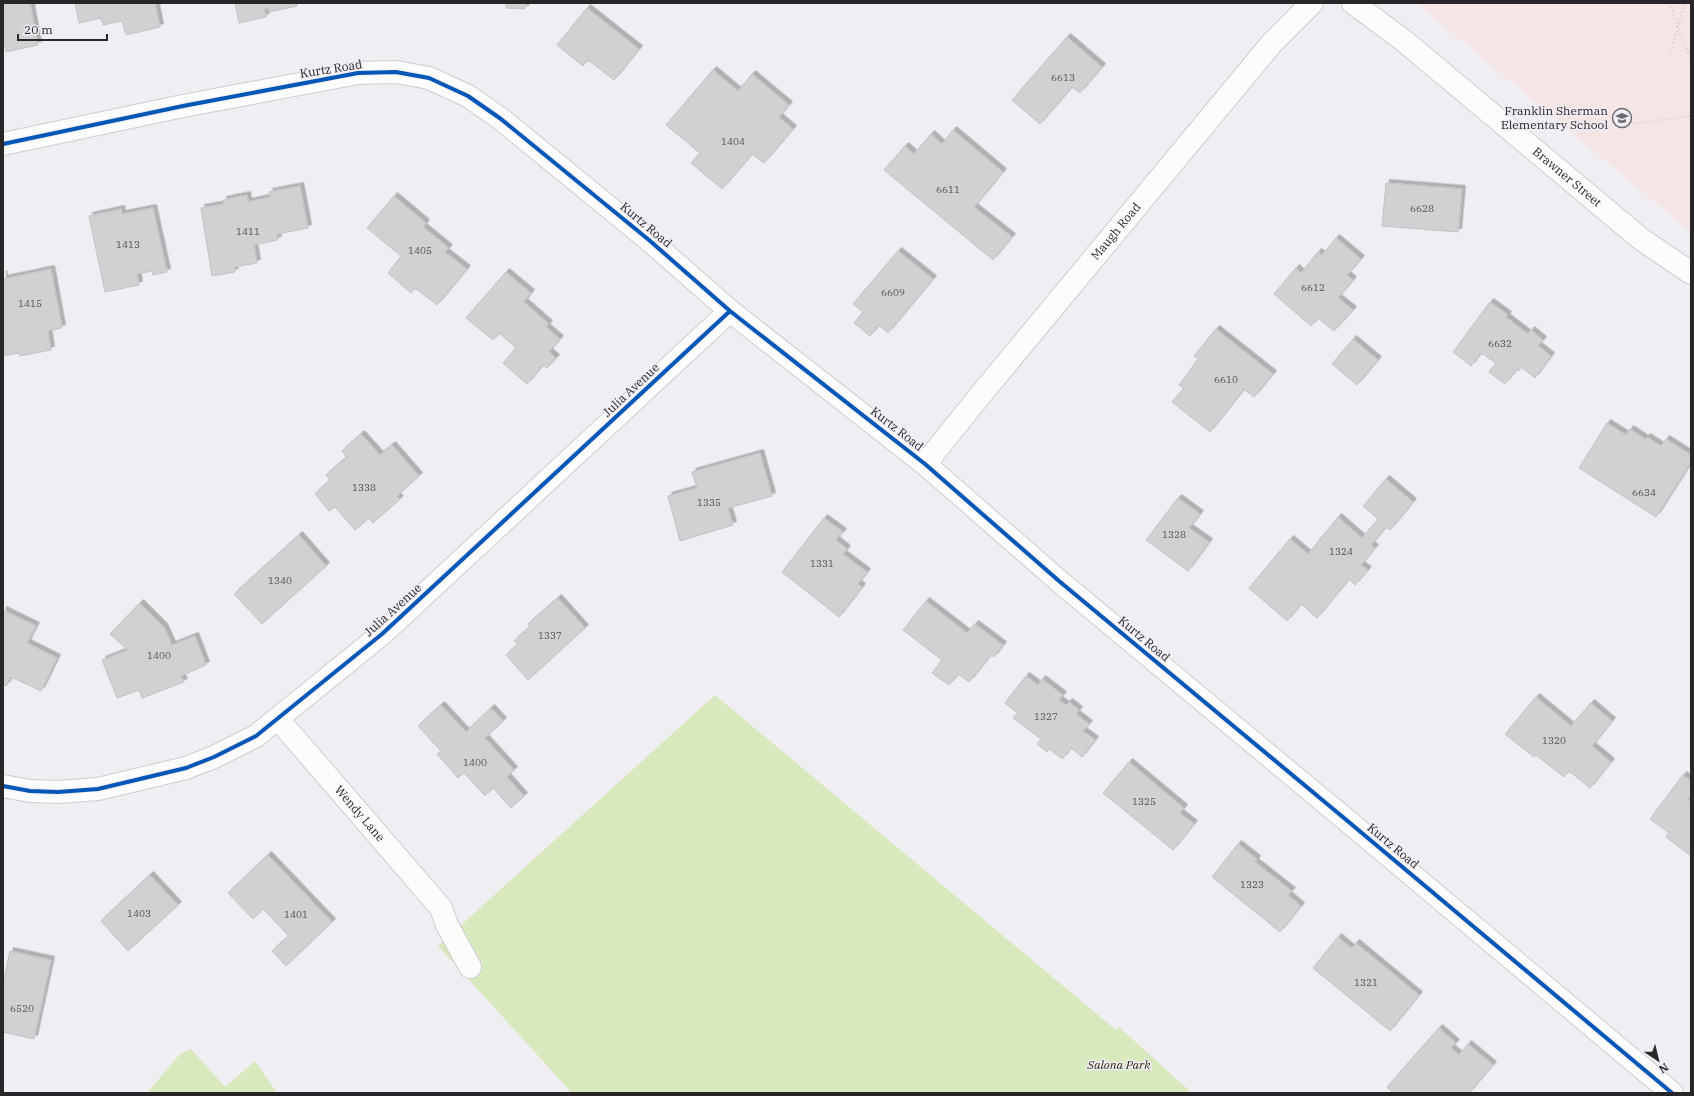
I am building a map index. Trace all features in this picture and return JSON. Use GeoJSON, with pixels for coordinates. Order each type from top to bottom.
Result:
{"type":"FeatureCollection","features":[{"type":"Feature","properties":{"kind":"street","name":"Maugh Road"},"geometry":{"type":"LineString","coordinates":[[925,464],[1272,43],[1312,3]]}},
{"type":"Feature","properties":{"kind":"street","name":"Brawner Street"},"geometry":{"type":"LineString","coordinates":[[1353,3],[1403,40],[1641,239],[1691,273]]}},
{"type":"Feature","properties":{"kind":"street","name":"Kurtz Road"},"geometry":{"type":"LineString","coordinates":[[3,144],[183,106],[358,73],[396,72],[429,78],[468,96],[501,118],[649,240],[730,311],[925,464],[1059,581],[1672,1093]]}},
{"type":"Feature","properties":{"kind":"street","name":"Julia Avenue"},"geometry":{"type":"LineString","coordinates":[[3,786],[44,791],[98,789],[186,768],[214,757],[256,736],[382,634],[730,311]]}},
{"type":"Feature","properties":{"kind":"street","name":"Wendy Lane"},"geometry":{"type":"LineString","coordinates":[[278,719],[442,908],[447,925],[470,967]]}},
{"type":"Feature","properties":{"kind":"path"},"geometry":{"type":"LineString","coordinates":[[1670,3],[1678,28],[1691,59]]}},
{"type":"Feature","properties":{"kind":"path"},"geometry":{"type":"LineString","coordinates":[[1671,51],[1684,3]]}},
{"type":"Feature","properties":{"kind":"path"},"geometry":{"type":"LineString","coordinates":[[1629,124],[1691,116]]}},
{"type":"Feature","properties":{"kind":"shaded area","name":"Franklin Sherman Elementary School"},"geometry":{"type":"Polygon","coordinates":[[[1417,3],[1691,3],[1691,232],[1417,3]]]}},
{"type":"Feature","properties":{"kind":"green space","name":"Salona Park"},"geometry":{"type":"Polygon","coordinates":[[[715,695],[1116,1030],[1119,1027],[1192,1093],[572,1093],[438,946],[715,695]]]}},
{"type":"Feature","properties":{"kind":"green space"},"geometry":{"type":"Polygon","coordinates":[[[191,1049],[225,1087],[255,1061],[277,1093],[147,1093],[180,1054],[191,1049]]]}},
{"type":"Feature","properties":{"kind":"building"},"geometry":{"type":"Polygon","coordinates":[[[3,3],[30,3],[38,45],[6,52],[5,46],[3,47],[3,3]]]}},
{"type":"Feature","properties":{"kind":"building"},"geometry":{"type":"Polygon","coordinates":[[[75,3],[155,3],[160,27],[126,35],[122,21],[103,25],[101,18],[79,23],[75,3]]]}},
{"type":"Feature","properties":{"kind":"building"},"geometry":{"type":"Polygon","coordinates":[[[235,3],[297,3],[297,6],[269,12],[269,8],[264,9],[266,17],[239,23],[235,3]]]}},
{"type":"Feature","properties":{"kind":"building"},"geometry":{"type":"Polygon","coordinates":[[[506,3],[526,3],[525,9],[506,8],[506,3]]]}},
{"type":"Feature","properties":{"kind":"building"},"geometry":{"type":"Polygon","coordinates":[[[587,8],[639,49],[614,80],[588,60],[583,66],[557,45],[587,8]]]}},
{"type":"Feature","properties":{"kind":"building"},"geometry":{"type":"Polygon","coordinates":[[[1067,37],[1102,67],[1080,93],[1072,87],[1040,124],[1012,100],[1067,37]]]}},
{"type":"Feature","properties":{"kind":"building"},"geometry":{"type":"Polygon","coordinates":[[[713,70],[738,91],[752,74],[789,105],[779,117],[793,129],[764,163],[752,154],[722,189],[691,163],[700,153],[666,125],[713,70]]]}},
{"type":"Feature","properties":{"kind":"building"},"geometry":{"type":"Polygon","coordinates":[[[953,130],[1003,172],[974,207],[1012,237],[993,260],[884,170],[905,146],[914,154],[931,134],[942,144],[953,130]]]}},
{"type":"Feature","properties":{"kind":"building"},"geometry":{"type":"Polygon","coordinates":[[[1386,183],[1462,189],[1458,232],[1382,226],[1386,183]]]}},
{"type":"Feature","properties":{"kind":"building"},"geometry":{"type":"Polygon","coordinates":[[[300,186],[308,228],[277,234],[278,240],[254,245],[257,263],[234,267],[235,272],[212,276],[201,208],[224,204],[223,200],[247,195],[248,202],[271,197],[269,192],[300,186]]]}},
{"type":"Feature","properties":{"kind":"building"},"geometry":{"type":"Polygon","coordinates":[[[394,196],[426,223],[423,227],[449,248],[445,252],[467,269],[437,305],[415,288],[411,293],[388,273],[401,256],[367,228],[394,196]]]}},
{"type":"Feature","properties":{"kind":"building"},"geometry":{"type":"Polygon","coordinates":[[[153,208],[167,272],[153,275],[152,271],[137,274],[139,285],[105,292],[89,216],[121,209],[122,214],[153,208]]]}},
{"type":"Feature","properties":{"kind":"building"},"geometry":{"type":"Polygon","coordinates":[[[1336,238],[1361,259],[1347,275],[1353,280],[1338,298],[1353,310],[1334,331],[1318,318],[1311,326],[1274,294],[1296,268],[1301,273],[1318,252],[1322,255],[1336,238]]]}},
{"type":"Feature","properties":{"kind":"building"},"geometry":{"type":"Polygon","coordinates":[[[898,251],[933,279],[888,333],[879,325],[870,336],[854,323],[863,312],[853,304],[898,251]]]}},
{"type":"Feature","properties":{"kind":"building"},"geometry":{"type":"Polygon","coordinates":[[[51,269],[62,328],[48,331],[51,350],[20,356],[19,353],[3,356],[3,274],[4,279],[51,269]]]}},
{"type":"Feature","properties":{"kind":"building"},"geometry":{"type":"Polygon","coordinates":[[[506,272],[531,293],[524,302],[549,324],[546,327],[560,339],[549,352],[556,358],[547,368],[543,365],[527,384],[503,363],[516,348],[499,333],[493,340],[466,318],[506,272]]]}},
{"type":"Feature","properties":{"kind":"building"},"geometry":{"type":"Polygon","coordinates":[[[1490,302],[1508,315],[1506,317],[1528,334],[1531,330],[1543,340],[1538,346],[1551,356],[1535,378],[1521,367],[1519,371],[1517,369],[1505,384],[1489,372],[1496,363],[1481,353],[1471,366],[1453,352],[1490,302]]]}},
{"type":"Feature","properties":{"kind":"building"},"geometry":{"type":"Polygon","coordinates":[[[1216,329],[1273,374],[1254,397],[1244,389],[1210,432],[1172,402],[1184,388],[1179,385],[1198,359],[1194,356],[1216,329]]]}},
{"type":"Feature","properties":{"kind":"building"},"geometry":{"type":"Polygon","coordinates":[[[1353,339],[1378,360],[1357,385],[1332,364],[1353,339]]]}},
{"type":"Feature","properties":{"kind":"building"},"geometry":{"type":"Polygon","coordinates":[[[1607,423],[1626,435],[1630,429],[1645,439],[1647,437],[1661,446],[1666,439],[1691,455],[1691,462],[1656,517],[1579,468],[1607,423]]]}},
{"type":"Feature","properties":{"kind":"building"},"geometry":{"type":"Polygon","coordinates":[[[361,434],[380,455],[392,445],[419,476],[397,496],[400,499],[373,523],[369,518],[355,530],[335,507],[329,511],[315,494],[330,480],[326,475],[347,457],[342,451],[361,434]]]}},
{"type":"Feature","properties":{"kind":"building"},"geometry":{"type":"Polygon","coordinates":[[[760,453],[772,496],[728,508],[733,525],[680,541],[668,496],[697,488],[692,472],[760,453]]]}},
{"type":"Feature","properties":{"kind":"building"},"geometry":{"type":"Polygon","coordinates":[[[1386,479],[1413,502],[1390,530],[1386,527],[1371,545],[1375,548],[1361,565],[1368,570],[1355,585],[1349,579],[1317,618],[1301,604],[1287,621],[1249,588],[1290,539],[1308,554],[1338,517],[1362,538],[1378,519],[1363,506],[1386,479]]]}},
{"type":"Feature","properties":{"kind":"building"},"geometry":{"type":"Polygon","coordinates":[[[1178,498],[1200,514],[1189,528],[1209,542],[1188,571],[1146,540],[1178,498]]]}},
{"type":"Feature","properties":{"kind":"building"},"geometry":{"type":"Polygon","coordinates":[[[824,518],[843,532],[836,540],[847,549],[843,554],[867,572],[858,584],[862,587],[839,617],[782,572],[824,518]]]}},
{"type":"Feature","properties":{"kind":"building"},"geometry":{"type":"Polygon","coordinates":[[[299,535],[326,566],[262,624],[234,594],[299,535]]]}},
{"type":"Feature","properties":{"kind":"building"},"geometry":{"type":"Polygon","coordinates":[[[558,598],[585,628],[528,680],[506,655],[518,644],[514,641],[531,626],[528,624],[558,598]]]}},
{"type":"Feature","properties":{"kind":"building"},"geometry":{"type":"Polygon","coordinates":[[[926,601],[967,633],[975,624],[1003,645],[994,657],[991,655],[969,682],[958,674],[949,685],[932,673],[942,660],[903,630],[926,601]]]}},
{"type":"Feature","properties":{"kind":"building"},"geometry":{"type":"Polygon","coordinates":[[[140,603],[164,627],[172,645],[195,636],[206,665],[181,676],[184,682],[142,698],[139,690],[117,698],[102,660],[128,650],[110,634],[140,603]]]}},
{"type":"Feature","properties":{"kind":"building"},"geometry":{"type":"Polygon","coordinates":[[[3,610],[36,626],[27,643],[57,658],[41,691],[11,677],[6,686],[3,685],[3,610]]]}},
{"type":"Feature","properties":{"kind":"building"},"geometry":{"type":"Polygon","coordinates":[[[1026,676],[1038,685],[1042,679],[1063,695],[1059,700],[1066,705],[1069,702],[1079,710],[1076,714],[1089,724],[1083,731],[1095,740],[1082,757],[1071,748],[1062,759],[1049,749],[1047,752],[1037,744],[1041,739],[1013,718],[1017,713],[1005,703],[1026,676]]]}},
{"type":"Feature","properties":{"kind":"building"},"geometry":{"type":"Polygon","coordinates":[[[1536,697],[1571,726],[1591,703],[1612,721],[1592,746],[1611,762],[1590,788],[1569,771],[1564,777],[1536,755],[1534,757],[1505,734],[1536,697]]]}},
{"type":"Feature","properties":{"kind":"building"},"geometry":{"type":"Polygon","coordinates":[[[441,705],[466,732],[491,708],[503,721],[485,738],[514,770],[507,777],[524,796],[511,808],[493,788],[485,796],[464,773],[458,778],[437,754],[441,751],[418,726],[441,705]]]}},
{"type":"Feature","properties":{"kind":"building"},"geometry":{"type":"Polygon","coordinates":[[[1129,762],[1184,808],[1180,813],[1194,824],[1173,850],[1103,793],[1129,762]]]}},
{"type":"Feature","properties":{"kind":"building"},"geometry":{"type":"Polygon","coordinates":[[[1683,775],[1691,781],[1691,795],[1688,799],[1691,802],[1691,856],[1666,837],[1669,833],[1650,819],[1683,775]]]}},
{"type":"Feature","properties":{"kind":"building"},"geometry":{"type":"Polygon","coordinates":[[[1238,844],[1257,859],[1255,862],[1292,891],[1288,895],[1301,906],[1280,932],[1212,877],[1238,844]]]}},
{"type":"Feature","properties":{"kind":"building"},"geometry":{"type":"Polygon","coordinates":[[[268,855],[332,922],[286,966],[272,951],[289,936],[263,909],[253,919],[228,893],[268,855]]]}},
{"type":"Feature","properties":{"kind":"building"},"geometry":{"type":"Polygon","coordinates":[[[150,875],[178,905],[128,951],[101,921],[150,875]]]}},
{"type":"Feature","properties":{"kind":"building"},"geometry":{"type":"Polygon","coordinates":[[[1338,937],[1351,948],[1356,943],[1419,995],[1390,1031],[1313,968],[1338,937]]]}},
{"type":"Feature","properties":{"kind":"building"},"geometry":{"type":"Polygon","coordinates":[[[10,951],[51,960],[34,1039],[3,1032],[3,984],[10,951]]]}},
{"type":"Feature","properties":{"kind":"building"},"geometry":{"type":"Polygon","coordinates":[[[1439,1028],[1456,1043],[1451,1048],[1459,1055],[1468,1044],[1493,1065],[1469,1093],[1393,1093],[1387,1087],[1439,1028]]]}},
{"type":"Feature","properties":{"kind":"cycle path"},"geometry":{"type":"LineString","coordinates":[[3,144],[183,106],[358,73],[396,72],[429,78],[468,96],[501,119],[649,240],[730,311],[925,464],[1059,581],[1672,1093]]}},
{"type":"Feature","properties":{"kind":"cycle path"},"geometry":{"type":"LineString","coordinates":[[3,786],[30,791],[58,792],[98,789],[186,768],[214,757],[256,736],[382,634],[730,311]]}},
{"type":"Feature","properties":{"kind":"place","name":"Franklin Sherman Elementary School"},"geometry":{"type":"Point","coordinates":[1622,118]}}]}
